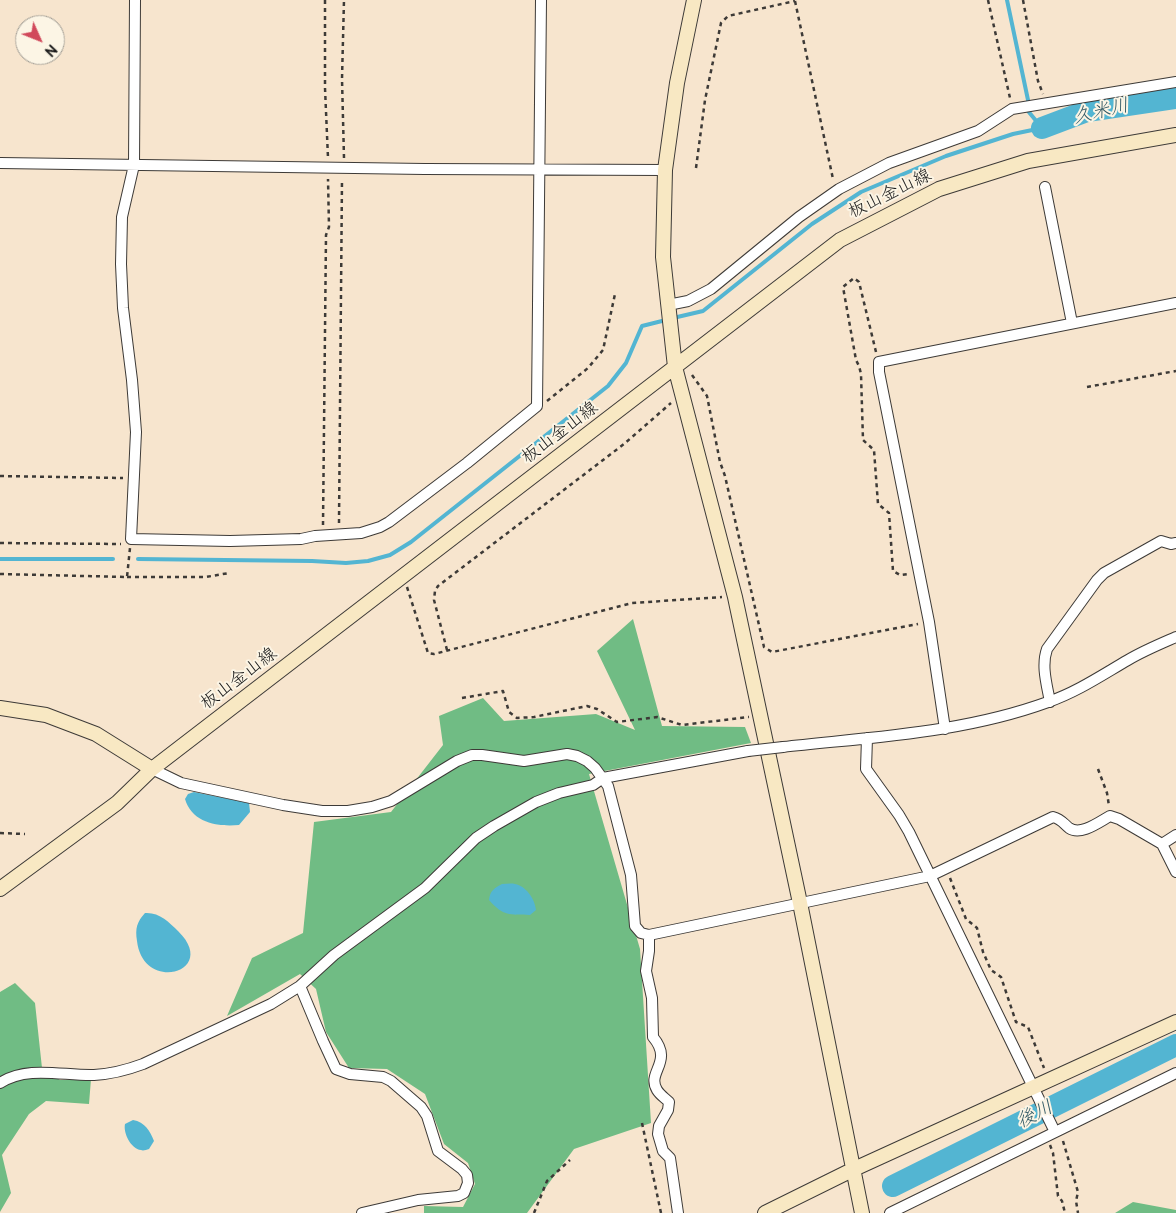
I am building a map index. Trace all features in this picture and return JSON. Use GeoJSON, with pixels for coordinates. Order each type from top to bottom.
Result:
{"type":"FeatureCollection","features":[{"type":"Feature","properties":{"kind":"street"},"geometry":{"type":"LineString","coordinates":[[135,0],[134,165],[122,216],[121,264],[123,308],[136,432],[131,539],[230,541],[301,540],[361,533],[380,527],[467,463],[537,406],[541,0]]}},
{"type":"Feature","properties":{"kind":"street"},"geometry":{"type":"LineString","coordinates":[[694,0],[678,83],[665,170],[663,256],[675,367],[735,597],[761,714],[862,1213]]}},
{"type":"Feature","properties":{"kind":"street"},"geometry":{"type":"LineString","coordinates":[[668,304],[688,301],[711,289],[799,217],[839,189],[889,163],[978,131],[1016,109],[1042,103],[1176,82]]}},
{"type":"Feature","properties":{"kind":"street","name":"板山金山線"},"geometry":{"type":"LineString","coordinates":[[0,889],[117,803],[152,769],[840,240],[939,189],[1028,161],[1176,134]]}},
{"type":"Feature","properties":{"kind":"street"},"geometry":{"type":"LineString","coordinates":[[0,163],[665,170]]}},
{"type":"Feature","properties":{"kind":"street"},"geometry":{"type":"LineString","coordinates":[[1045,187],[1072,323]]}},
{"type":"Feature","properties":{"kind":"street"},"geometry":{"type":"LineString","coordinates":[[945,729],[929,622],[879,372],[879,362],[1176,303]]}},
{"type":"Feature","properties":{"kind":"street"},"geometry":{"type":"LineString","coordinates":[[1050,702],[1045,670],[1047,649],[1097,580],[1104,572],[1161,541],[1171,544],[1176,543]]}},
{"type":"Feature","properties":{"kind":"street"},"geometry":{"type":"LineString","coordinates":[[0,1083],[6,1079],[32,1072],[95,1075],[122,1071],[143,1064],[271,1004],[300,986],[334,955],[425,888],[476,838],[515,813],[559,793],[593,785],[603,778],[748,752],[945,729],[1008,716],[1050,702],[1102,677],[1129,659],[1176,637]]}},
{"type":"Feature","properties":{"kind":"street"},"geometry":{"type":"LineString","coordinates":[[0,708],[46,715],[96,734],[152,769],[181,783],[283,805],[322,811],[348,811],[372,808],[391,800],[457,760],[472,756],[482,755],[524,760],[567,754],[577,756],[587,761],[608,786],[631,875],[635,926],[640,933],[649,935],[930,876],[1053,817],[1060,818],[1070,828],[1076,830],[1083,830],[1110,816],[1119,819],[1162,844],[1176,872]]}},
{"type":"Feature","properties":{"kind":"street"},"geometry":{"type":"LineString","coordinates":[[867,738],[866,769],[899,815],[1034,1087],[1054,1132]]}},
{"type":"Feature","properties":{"kind":"street"},"geometry":{"type":"LineString","coordinates":[[1162,844],[1176,835]]}},
{"type":"Feature","properties":{"kind":"street"},"geometry":{"type":"LineString","coordinates":[[649,935],[646,971],[652,998],[653,1037],[660,1045],[662,1051],[655,1084],[657,1090],[669,1102],[668,1110],[659,1126],[658,1134],[663,1152],[670,1158],[678,1213]]}},
{"type":"Feature","properties":{"kind":"street"},"geometry":{"type":"LineString","coordinates":[[300,986],[336,1069],[350,1074],[383,1077],[391,1081],[421,1107],[438,1151],[467,1175],[468,1183],[464,1193],[458,1196],[411,1201],[362,1213]]}},
{"type":"Feature","properties":{"kind":"street"},"geometry":{"type":"LineString","coordinates":[[765,1213],[852,1170],[1176,1022]]}},
{"type":"Feature","properties":{"kind":"street"},"geometry":{"type":"LineString","coordinates":[[890,1213],[1176,1073]]}},
{"type":"Feature","properties":{"kind":"path"},"geometry":{"type":"LineString","coordinates":[[324,536],[326,235],[329,226],[325,88],[325,0]]}},
{"type":"Feature","properties":{"kind":"path"},"geometry":{"type":"LineString","coordinates":[[338,535],[342,167],[344,158],[342,79],[344,0]]}},
{"type":"Feature","properties":{"kind":"path"},"geometry":{"type":"LineString","coordinates":[[696,168],[705,100],[721,23],[728,16],[795,0],[832,177],[839,189]]}},
{"type":"Feature","properties":{"kind":"path"},"geometry":{"type":"LineString","coordinates":[[988,0],[1016,109]]}},
{"type":"Feature","properties":{"kind":"path"},"geometry":{"type":"LineString","coordinates":[[1023,0],[1042,103]]}},
{"type":"Feature","properties":{"kind":"path"},"geometry":{"type":"LineString","coordinates":[[879,362],[859,282],[854,278],[843,287],[856,360],[860,366],[863,440],[874,450],[876,457],[878,504],[889,513],[892,571],[900,575],[919,572]]}},
{"type":"Feature","properties":{"kind":"path"},"geometry":{"type":"LineString","coordinates":[[537,406],[543,404],[588,368],[603,350],[615,294]]}},
{"type":"Feature","properties":{"kind":"path"},"geometry":{"type":"LineString","coordinates":[[1087,387],[1176,371]]}},
{"type":"Feature","properties":{"kind":"path"},"geometry":{"type":"LineString","coordinates":[[692,375],[707,396],[720,462],[725,476],[764,647],[772,652],[929,622]]}},
{"type":"Feature","properties":{"kind":"path"},"geometry":{"type":"LineString","coordinates":[[448,650],[434,600],[435,591],[438,586],[624,444],[682,393]]}},
{"type":"Feature","properties":{"kind":"path"},"geometry":{"type":"LineString","coordinates":[[0,476],[133,478]]}},
{"type":"Feature","properties":{"kind":"path"},"geometry":{"type":"LineString","coordinates":[[0,543],[130,544],[127,576]]}},
{"type":"Feature","properties":{"kind":"path"},"geometry":{"type":"LineString","coordinates":[[0,574],[206,577],[229,573]]}},
{"type":"Feature","properties":{"kind":"path"},"geometry":{"type":"LineString","coordinates":[[404,576],[428,652],[434,654],[632,603],[735,597]]}},
{"type":"Feature","properties":{"kind":"path"},"geometry":{"type":"LineString","coordinates":[[462,698],[503,691],[509,712],[513,716],[524,719],[587,706],[597,709],[612,720],[622,722],[657,717],[678,724],[687,724],[761,714]]}},
{"type":"Feature","properties":{"kind":"path"},"geometry":{"type":"LineString","coordinates":[[1098,769],[1107,793],[1110,816]]}},
{"type":"Feature","properties":{"kind":"path"},"geometry":{"type":"LineString","coordinates":[[0,833],[25,834]]}},
{"type":"Feature","properties":{"kind":"path"},"geometry":{"type":"LineString","coordinates":[[946,868],[966,920],[977,928],[991,970],[1001,976],[1016,1022],[1028,1026],[1040,1060],[1050,1080]]}},
{"type":"Feature","properties":{"kind":"path"},"geometry":{"type":"LineString","coordinates":[[642,1123],[661,1213]]}},
{"type":"Feature","properties":{"kind":"path"},"geometry":{"type":"LineString","coordinates":[[1054,1132],[1053,1153],[1058,1196],[1062,1201],[1065,1213]]}},
{"type":"Feature","properties":{"kind":"path"},"geometry":{"type":"LineString","coordinates":[[1054,1132],[1065,1150],[1078,1192],[1076,1201],[1078,1213]]}},
{"type":"Feature","properties":{"kind":"path"},"geometry":{"type":"LineString","coordinates":[[534,1213],[547,1181],[570,1160]]}},
{"type":"Feature","properties":{"kind":"green space"},"geometry":{"type":"Polygon","coordinates":[[[633,619],[662,726],[745,727],[751,743],[589,774],[640,949],[651,1123],[574,1149],[527,1213],[424,1213],[424,1206],[463,1207],[475,1184],[468,1163],[444,1144],[425,1094],[387,1069],[349,1068],[326,1032],[316,989],[300,974],[227,1016],[252,958],[303,933],[314,822],[391,812],[443,745],[439,716],[483,698],[504,721],[596,714],[635,730],[597,651],[633,619]]]}},
{"type":"Feature","properties":{"kind":"green space"},"geometry":{"type":"Polygon","coordinates":[[[15,983],[35,1003],[42,1068],[60,1080],[91,1079],[89,1104],[46,1101],[29,1114],[2,1155],[11,1193],[0,1212],[0,992],[15,983]]]}},
{"type":"Feature","properties":{"kind":"green space"},"geometry":{"type":"Polygon","coordinates":[[[1133,1202],[1176,1210],[1176,1213],[1115,1213],[1133,1202]]]}},
{"type":"Feature","properties":{"kind":"water"},"geometry":{"type":"Polygon","coordinates":[[[194,792],[249,803],[250,812],[239,825],[207,822],[193,813],[188,807],[185,799],[188,794],[194,792]]]}},
{"type":"Feature","properties":{"kind":"water"},"geometry":{"type":"Polygon","coordinates":[[[502,884],[513,884],[523,887],[532,897],[536,910],[530,915],[507,914],[499,909],[489,900],[493,890],[502,884]]]}},
{"type":"Feature","properties":{"kind":"water"},"geometry":{"type":"Polygon","coordinates":[[[145,913],[155,914],[167,921],[189,945],[190,957],[185,966],[176,971],[164,972],[152,968],[142,957],[136,932],[138,922],[145,913]]]}},
{"type":"Feature","properties":{"kind":"water"},"geometry":{"type":"Polygon","coordinates":[[[133,1120],[144,1125],[151,1134],[154,1141],[149,1149],[137,1149],[128,1140],[125,1124],[133,1120]]]}},
{"type":"Feature","properties":{"kind":"waterway"},"geometry":{"type":"LineString","coordinates":[[673,318],[703,311],[812,224],[861,192],[946,156],[1013,134],[1042,128],[1028,111],[1028,100],[1007,0]]}},
{"type":"Feature","properties":{"kind":"waterway","name":"久米川"},"geometry":{"type":"LineString","coordinates":[[1042,128],[1087,111],[1176,98]]}},
{"type":"Feature","properties":{"kind":"waterway"},"geometry":{"type":"LineString","coordinates":[[138,559],[346,563],[368,561],[390,555],[411,542],[608,386],[626,363],[642,326],[666,320]]}},
{"type":"Feature","properties":{"kind":"waterway"},"geometry":{"type":"LineString","coordinates":[[0,559],[113,559]]}},
{"type":"Feature","properties":{"kind":"waterway","name":"後川"},"geometry":{"type":"LineString","coordinates":[[893,1186],[1176,1045]]}}]}
